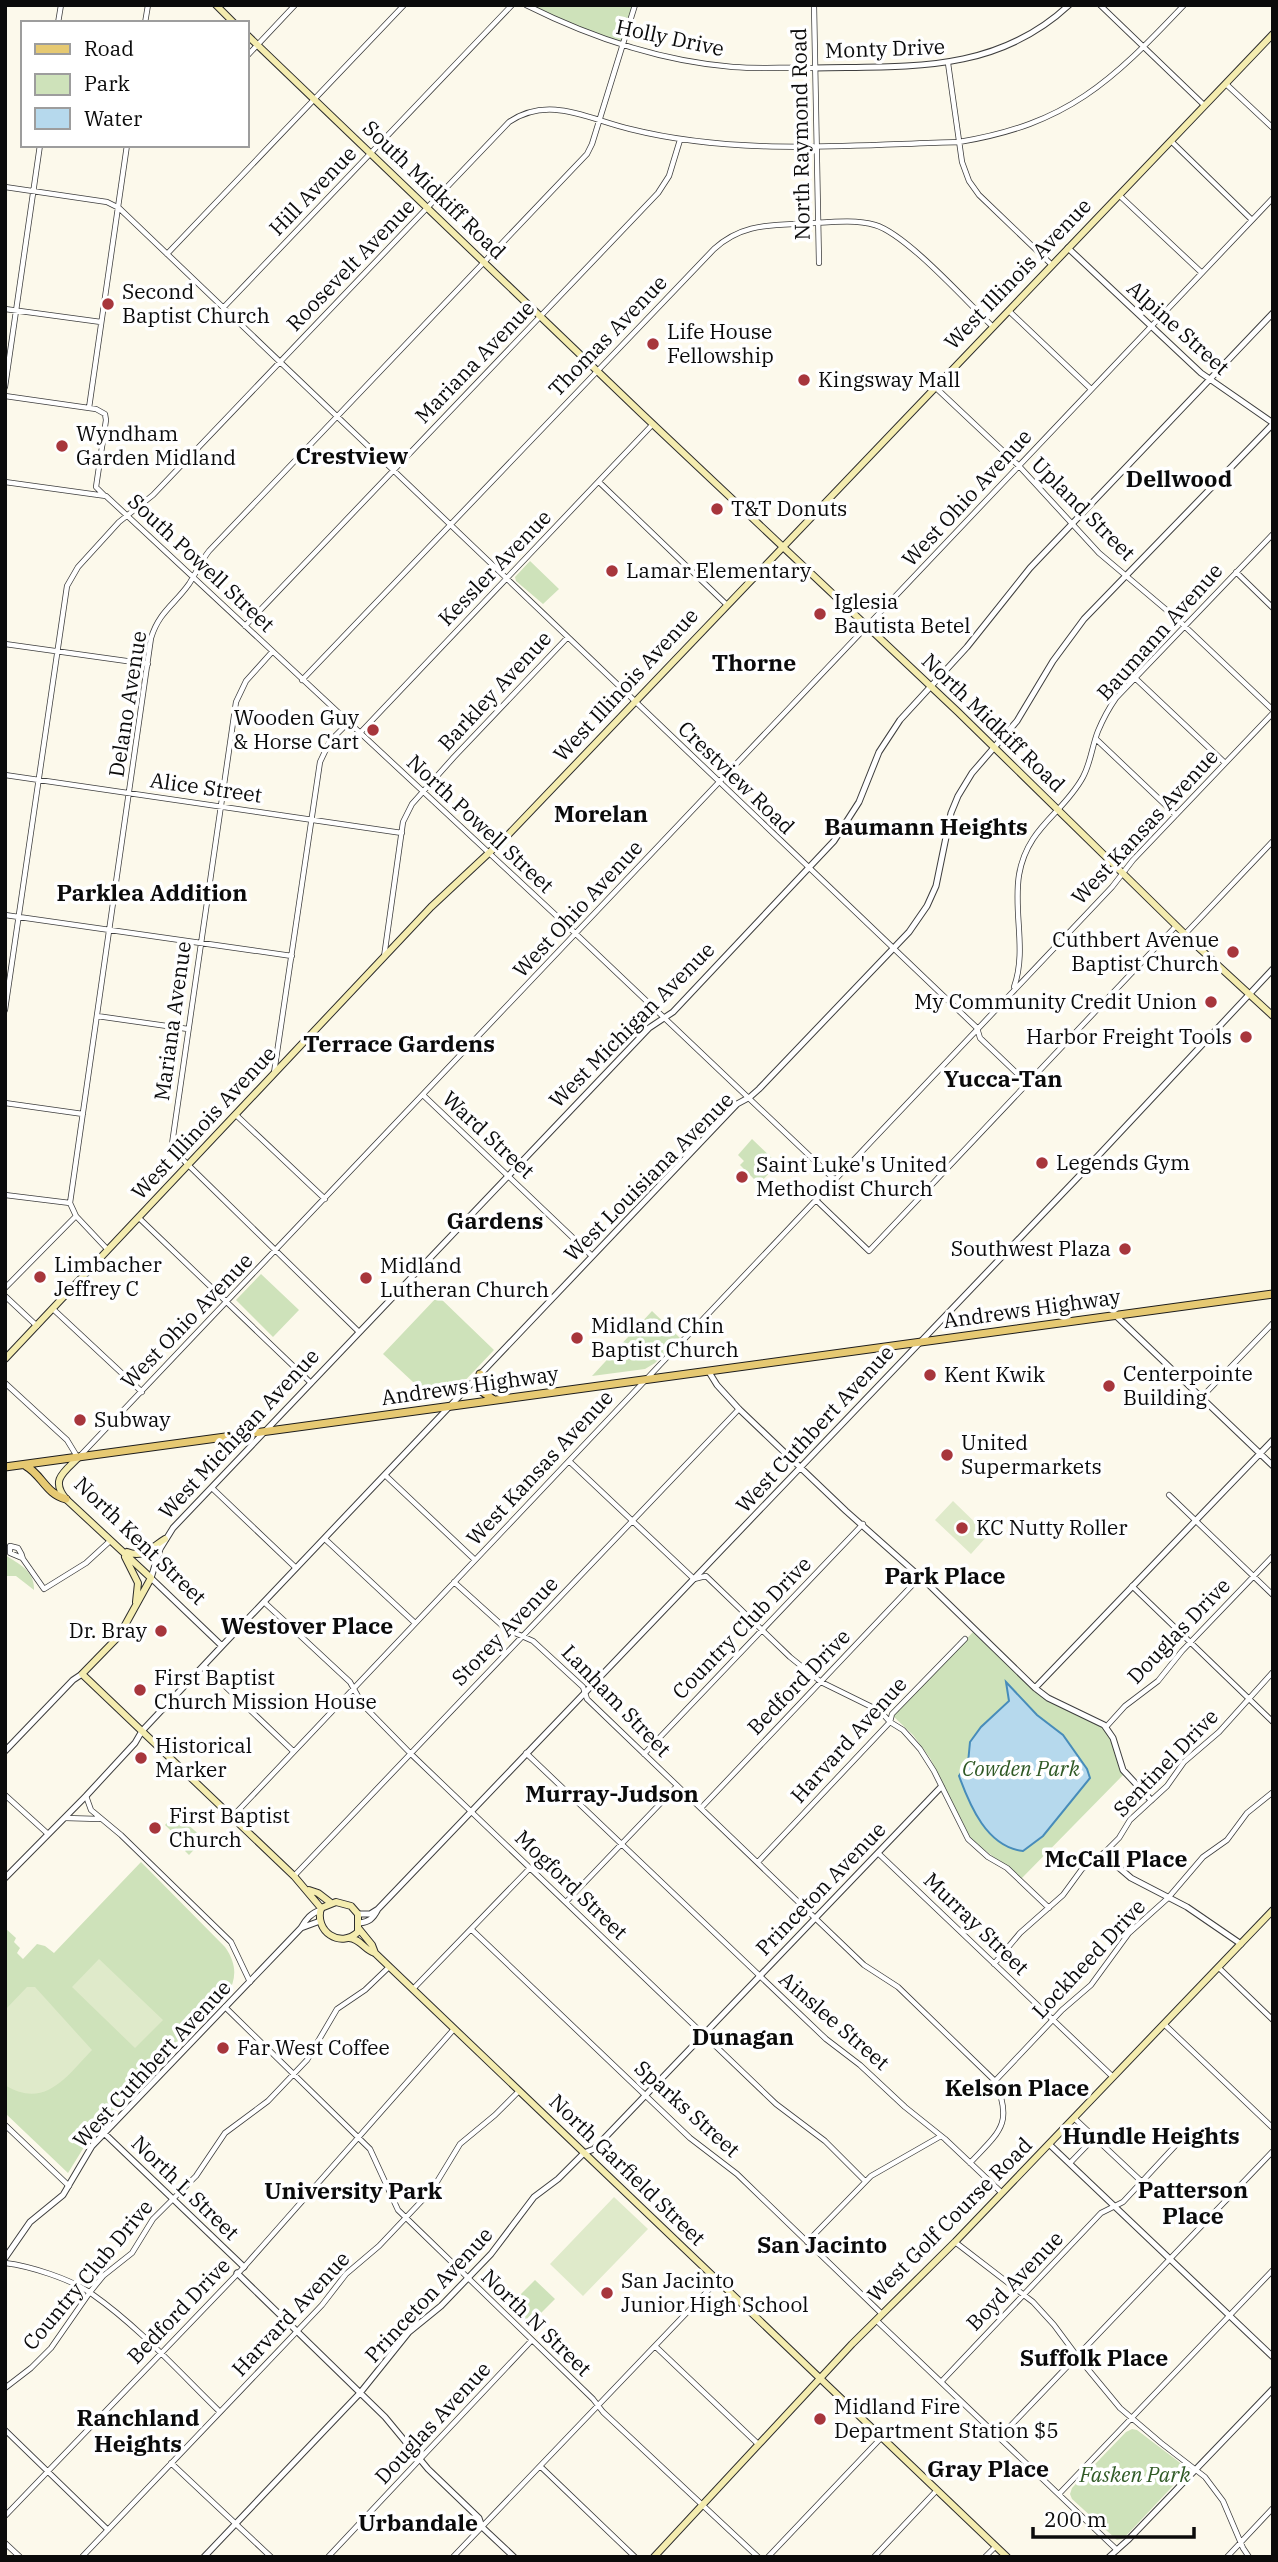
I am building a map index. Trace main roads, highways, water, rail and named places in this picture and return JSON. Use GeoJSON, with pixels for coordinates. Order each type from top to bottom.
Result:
{"type":"FeatureCollection","features":[{"type":"Feature","properties":{"kind":"main road"},"geometry":{"type":"LineString","coordinates":[[216,5],[232,21]]}},
{"type":"Feature","properties":{"kind":"main road","name":"West Illinois Avenue"},"geometry":{"type":"LineString","coordinates":[[5,1359],[384,958],[507,836],[1273,34]]}},
{"type":"Feature","properties":{"kind":"main road","name":"South Midkiff Road"},"geometry":{"type":"LineString","coordinates":[[248,36],[596,370]]}},
{"type":"Feature","properties":{"kind":"main road","name":"North Midkiff Road"},"geometry":{"type":"LineString","coordinates":[[596,370],[1273,1016]]}},
{"type":"Feature","properties":{"kind":"main road","name":"Andrews Highway"},"geometry":{"type":"LineString","coordinates":[[5,1466],[1273,1295]]}},
{"type":"Feature","properties":{"kind":"main road"},"geometry":{"type":"LineString","coordinates":[[480,1374],[480,1390],[494,1400]]}},
{"type":"Feature","properties":{"kind":"main road","name":"North Kent Street"},"geometry":{"type":"LineString","coordinates":[[78,1458],[58,1481],[58,1489],[151,1578]]}},
{"type":"Feature","properties":{"kind":"main road"},"geometry":{"type":"LineString","coordinates":[[25,1465],[36,1471],[55,1496],[66,1499]]}},
{"type":"Feature","properties":{"kind":"main road"},"geometry":{"type":"LineString","coordinates":[[120,1549],[139,1555],[165,1539]]}},
{"type":"Feature","properties":{"kind":"main road"},"geometry":{"type":"LineString","coordinates":[[120,1549],[138,1583],[135,1607]]}},
{"type":"Feature","properties":{"kind":"main road","name":"West Michigan Avenue"},"geometry":{"type":"LineString","coordinates":[[151,1578],[119,1636],[82,1674],[309,1890]]}},
{"type":"Feature","properties":{"kind":"main road"},"geometry":{"type":"LineString","coordinates":[[309,1890],[332,1903]]}},
{"type":"Feature","properties":{"kind":"main road"},"geometry":{"type":"LineString","coordinates":[[309,1890],[321,1909],[320,1921],[331,1937],[356,1939],[370,1952],[375,1953]]}},
{"type":"Feature","properties":{"kind":"main road"},"geometry":{"type":"LineString","coordinates":[[321,1909],[341,1902],[351,1906],[358,1914],[359,1926],[375,1953]]}},
{"type":"Feature","properties":{"kind":"main road","name":"West Golf Course Road"},"geometry":{"type":"LineString","coordinates":[[654,2557],[820,2378],[955,2242],[1272,1911]]}},
{"type":"Feature","properties":{"kind":"main road"},"geometry":{"type":"LineString","coordinates":[[349,1938],[359,1926]]}},
{"type":"Feature","properties":{"kind":"main road","name":"North Garfield Street"},"geometry":{"type":"LineString","coordinates":[[375,1953],[1007,2557]]}},
{"type":"Feature","properties":{"kind":"water"},"geometry":{"type":"Polygon","coordinates":[[[1006,1682],[1037,1715],[1063,1735],[1087,1769],[1090,1778],[1043,1836],[1023,1851],[999,1842],[990,1833],[975,1812],[959,1776],[968,1763],[970,1742],[981,1727],[1009,1701],[1006,1682]]]}},
{"type":"Feature","properties":{"kind":"place","name":"Second Baptist Church"},"geometry":{"type":"Point","coordinates":[108,304]}},
{"type":"Feature","properties":{"kind":"place","name":"Life House Fellowship"},"geometry":{"type":"Point","coordinates":[653,344]}},
{"type":"Feature","properties":{"kind":"place","name":"Kingsway Mall"},"geometry":{"type":"Point","coordinates":[804,380]}},
{"type":"Feature","properties":{"kind":"place","name":"Wyndham Garden Midland"},"geometry":{"type":"Point","coordinates":[62,446]}},
{"type":"Feature","properties":{"kind":"place","name":"T&T Donuts"},"geometry":{"type":"Point","coordinates":[717,509]}},
{"type":"Feature","properties":{"kind":"place","name":"Lamar Elementary"},"geometry":{"type":"Point","coordinates":[612,571]}},
{"type":"Feature","properties":{"kind":"place","name":"Iglesia Bautista Betel"},"geometry":{"type":"Point","coordinates":[820,614]}},
{"type":"Feature","properties":{"kind":"place","name":"Wooden Guy & Horse Cart"},"geometry":{"type":"Point","coordinates":[373,730]}},
{"type":"Feature","properties":{"kind":"place","name":"Cuthbert Avenue Baptist Church"},"geometry":{"type":"Point","coordinates":[1233,952]}},
{"type":"Feature","properties":{"kind":"place","name":"My Community Credit Union"},"geometry":{"type":"Point","coordinates":[1211,1002]}},
{"type":"Feature","properties":{"kind":"place","name":"Harbor Freight Tools"},"geometry":{"type":"Point","coordinates":[1246,1037]}},
{"type":"Feature","properties":{"kind":"place","name":"Legends Gym"},"geometry":{"type":"Point","coordinates":[1042,1163]}},
{"type":"Feature","properties":{"kind":"place","name":"Saint Luke's United Methodist Church"},"geometry":{"type":"Point","coordinates":[742,1177]}},
{"type":"Feature","properties":{"kind":"place","name":"Southwest Plaza"},"geometry":{"type":"Point","coordinates":[1125,1249]}},
{"type":"Feature","properties":{"kind":"place","name":"Limbacher Jeffrey C"},"geometry":{"type":"Point","coordinates":[40,1277]}},
{"type":"Feature","properties":{"kind":"place","name":"Midland Lutheran Church"},"geometry":{"type":"Point","coordinates":[366,1278]}},
{"type":"Feature","properties":{"kind":"place","name":"Midland Chin Baptist Church"},"geometry":{"type":"Point","coordinates":[577,1338]}},
{"type":"Feature","properties":{"kind":"place","name":"Kent Kwik"},"geometry":{"type":"Point","coordinates":[930,1375]}},
{"type":"Feature","properties":{"kind":"place","name":"Centerpointe Building"},"geometry":{"type":"Point","coordinates":[1109,1386]}},
{"type":"Feature","properties":{"kind":"place","name":"Subway"},"geometry":{"type":"Point","coordinates":[80,1420]}},
{"type":"Feature","properties":{"kind":"place","name":"United Supermarkets"},"geometry":{"type":"Point","coordinates":[947,1455]}},
{"type":"Feature","properties":{"kind":"place","name":"KC Nutty Roller"},"geometry":{"type":"Point","coordinates":[962,1528]}},
{"type":"Feature","properties":{"kind":"place","name":"Dr. Bray"},"geometry":{"type":"Point","coordinates":[161,1631]}},
{"type":"Feature","properties":{"kind":"place","name":"First Baptist Church Mission House"},"geometry":{"type":"Point","coordinates":[140,1690]}},
{"type":"Feature","properties":{"kind":"place","name":"Historical Marker"},"geometry":{"type":"Point","coordinates":[141,1758]}},
{"type":"Feature","properties":{"kind":"place","name":"First Baptist Church"},"geometry":{"type":"Point","coordinates":[155,1828]}},
{"type":"Feature","properties":{"kind":"place","name":"Far West Coffee"},"geometry":{"type":"Point","coordinates":[223,2048]}},
{"type":"Feature","properties":{"kind":"place","name":"San Jacinto Junior High School"},"geometry":{"type":"Point","coordinates":[607,2293]}},
{"type":"Feature","properties":{"kind":"place","name":"Midland Fire Department Station $5"},"geometry":{"type":"Point","coordinates":[820,2419]}},
{"type":"Feature","properties":{"kind":"district","name":"Crestview"},"geometry":{"type":"Point","coordinates":[352,456]}},
{"type":"Feature","properties":{"kind":"district","name":"Dellwood"},"geometry":{"type":"Point","coordinates":[1179,479]}},
{"type":"Feature","properties":{"kind":"district","name":"Thorne"},"geometry":{"type":"Point","coordinates":[754,663]}},
{"type":"Feature","properties":{"kind":"district","name":"Morelan"},"geometry":{"type":"Point","coordinates":[601,814]}},
{"type":"Feature","properties":{"kind":"district","name":"Baumann Heights"},"geometry":{"type":"Point","coordinates":[926,827]}},
{"type":"Feature","properties":{"kind":"district","name":"Parklea Addition"},"geometry":{"type":"Point","coordinates":[152,893]}},
{"type":"Feature","properties":{"kind":"district","name":"Terrace Gardens"},"geometry":{"type":"Point","coordinates":[399,1044]}},
{"type":"Feature","properties":{"kind":"district","name":"Yucca-Tan"},"geometry":{"type":"Point","coordinates":[1003,1079]}},
{"type":"Feature","properties":{"kind":"district","name":"Gardens"},"geometry":{"type":"Point","coordinates":[495,1221]}},
{"type":"Feature","properties":{"kind":"district","name":"Park Place"},"geometry":{"type":"Point","coordinates":[945,1576]}},
{"type":"Feature","properties":{"kind":"district","name":"Westover Place"},"geometry":{"type":"Point","coordinates":[307,1626]}},
{"type":"Feature","properties":{"kind":"district","name":"Murray-Judson"},"geometry":{"type":"Point","coordinates":[612,1794]}},
{"type":"Feature","properties":{"kind":"district","name":"McCall Place"},"geometry":{"type":"Point","coordinates":[1116,1859]}},
{"type":"Feature","properties":{"kind":"district","name":"Dunagan"},"geometry":{"type":"Point","coordinates":[743,2037]}},
{"type":"Feature","properties":{"kind":"district","name":"Kelson Place"},"geometry":{"type":"Point","coordinates":[1017,2088]}},
{"type":"Feature","properties":{"kind":"district","name":"Hundle Heights"},"geometry":{"type":"Point","coordinates":[1151,2136]}},
{"type":"Feature","properties":{"kind":"district","name":"University Park"},"geometry":{"type":"Point","coordinates":[353,2191]}},
{"type":"Feature","properties":{"kind":"district","name":"Patterson Place"},"geometry":{"type":"Point","coordinates":[1193,2203]}},
{"type":"Feature","properties":{"kind":"district","name":"San Jacinto"},"geometry":{"type":"Point","coordinates":[822,2245]}},
{"type":"Feature","properties":{"kind":"district","name":"Suffolk Place"},"geometry":{"type":"Point","coordinates":[1094,2358]}},
{"type":"Feature","properties":{"kind":"district","name":"Ranchland Heights"},"geometry":{"type":"Point","coordinates":[138,2431]}},
{"type":"Feature","properties":{"kind":"district","name":"Gray Place"},"geometry":{"type":"Point","coordinates":[988,2469]}},
{"type":"Feature","properties":{"kind":"district","name":"Urbandale"},"geometry":{"type":"Point","coordinates":[418,2523]}},
{"type":"Feature","properties":{"kind":"park label","name":"Cowden Park"},"geometry":{"type":"Point","coordinates":[1021,1769]}},
{"type":"Feature","properties":{"kind":"park label","name":"Fasken Park"},"geometry":{"type":"Point","coordinates":[1135,2475]}}]}
